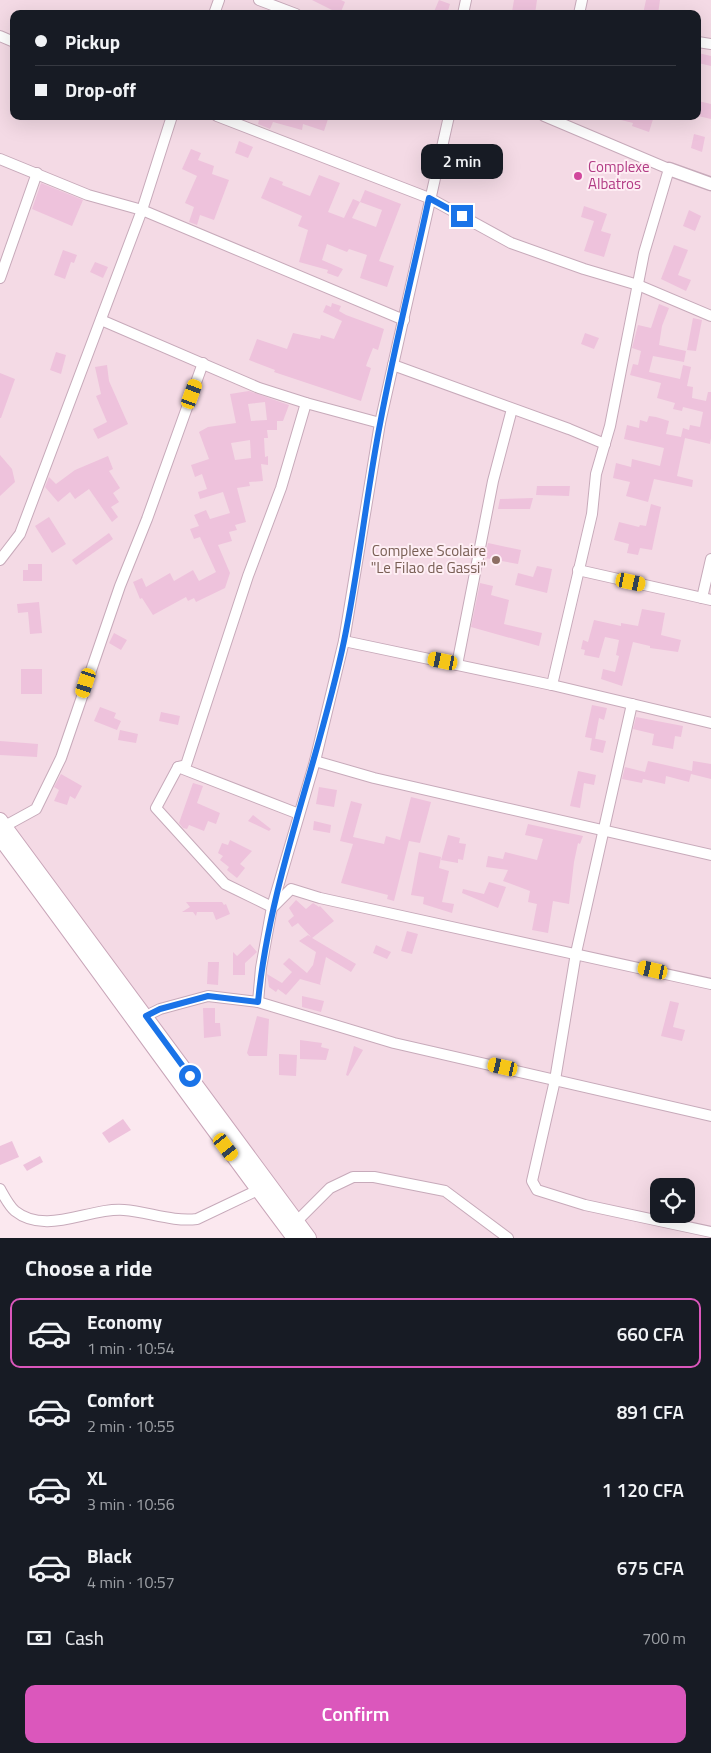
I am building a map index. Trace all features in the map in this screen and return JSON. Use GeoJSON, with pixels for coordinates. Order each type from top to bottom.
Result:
{"type":"FeatureCollection","features":[{"type":"Feature","properties":{"kind":"main road"},"geometry":{"type":"LineString","coordinates":[[2,828],[90,949],[193,1104],[294,1238]]}},
{"type":"Feature","properties":{"kind":"main road"},"geometry":{"type":"LineString","coordinates":[[90,949],[146,1016],[309,1238]]}},
{"type":"Feature","properties":{"kind":"street"},"geometry":{"type":"LineString","coordinates":[[259,0],[285,10]]}},
{"type":"Feature","properties":{"kind":"street"},"geometry":{"type":"LineString","coordinates":[[0,560],[20,534],[102,320],[142,210],[171,120]]}},
{"type":"Feature","properties":{"kind":"street"},"geometry":{"type":"LineString","coordinates":[[227,120],[429,198],[511,242],[584,269],[638,285],[711,316]]}},
{"type":"Feature","properties":{"kind":"street"},"geometry":{"type":"LineString","coordinates":[[258,1002],[272,907],[315,761],[344,640],[380,423],[404,320],[429,198],[445,142],[448,120]]}},
{"type":"Feature","properties":{"kind":"street"},"geometry":{"type":"LineString","coordinates":[[556,120],[669,169],[711,184]]}},
{"type":"Feature","properties":{"kind":"street"},"geometry":{"type":"LineString","coordinates":[[0,159],[88,195],[142,210],[404,320]]}},
{"type":"Feature","properties":{"kind":"street"},"geometry":{"type":"LineString","coordinates":[[552,686],[592,514],[596,474],[605,444],[644,253],[669,169]]}},
{"type":"Feature","properties":{"kind":"street"},"geometry":{"type":"LineString","coordinates":[[0,278],[37,174]]}},
{"type":"Feature","properties":{"kind":"street"},"geometry":{"type":"LineString","coordinates":[[102,320],[259,388],[380,423]]}},
{"type":"Feature","properties":{"kind":"street"},"geometry":{"type":"LineString","coordinates":[[2,828],[36,809],[61,758],[120,586],[147,519],[203,363]]}},
{"type":"Feature","properties":{"kind":"street"},"geometry":{"type":"LineString","coordinates":[[393,365],[605,444]]}},
{"type":"Feature","properties":{"kind":"street"},"geometry":{"type":"LineString","coordinates":[[272,907],[225,884],[156,808],[178,768],[186,765],[210,697],[248,576],[281,488],[306,403]]}},
{"type":"Feature","properties":{"kind":"street"},"geometry":{"type":"LineString","coordinates":[[457,664],[493,482],[512,409]]}},
{"type":"Feature","properties":{"kind":"street"},"geometry":{"type":"LineString","coordinates":[[578,570],[706,599],[711,559]]}},
{"type":"Feature","properties":{"kind":"street"},"geometry":{"type":"LineString","coordinates":[[344,640],[457,664],[711,723]]}},
{"type":"Feature","properties":{"kind":"street"},"geometry":{"type":"LineString","coordinates":[[632,704],[576,953],[555,1080],[532,1182],[537,1190],[585,1205],[711,1232]]}},
{"type":"Feature","properties":{"kind":"street"},"geometry":{"type":"LineString","coordinates":[[315,761],[374,778],[711,855]]}},
{"type":"Feature","properties":{"kind":"street"},"geometry":{"type":"LineString","coordinates":[[178,768],[299,814]]}},
{"type":"Feature","properties":{"kind":"street"},"geometry":{"type":"LineString","coordinates":[[272,907],[291,889],[320,898],[711,984]]}},
{"type":"Feature","properties":{"kind":"street"},"geometry":{"type":"LineString","coordinates":[[146,1016],[160,1009],[208,996],[258,1002],[394,1042],[711,1116]]}},
{"type":"Feature","properties":{"kind":"street"},"geometry":{"type":"LineString","coordinates":[[296,1222],[330,1188],[353,1177],[374,1177],[445,1191],[508,1238]]}},
{"type":"Feature","properties":{"kind":"street"},"geometry":{"type":"LineString","coordinates":[[0,1189],[14,1211],[31,1220],[53,1221],[122,1209],[186,1220],[197,1219],[258,1190]]}},
{"type":"Feature","properties":{"kind":"shaded area"},"geometry":{"type":"Polygon","coordinates":[[[0,0],[711,0],[711,1238],[312,1238],[0,815],[0,0]]]}},
{"type":"Feature","properties":{"kind":"building"},"geometry":{"type":"Polygon","coordinates":[[[312,0],[341,0],[345,2],[342,10],[332,10],[312,0]]]}},
{"type":"Feature","properties":{"kind":"building"},"geometry":{"type":"Polygon","coordinates":[[[439,0],[450,4],[448,10],[435,10],[439,0]]]}},
{"type":"Feature","properties":{"kind":"building"},"geometry":{"type":"Polygon","coordinates":[[[514,0],[537,0],[536,10],[512,10],[514,0]]]}},
{"type":"Feature","properties":{"kind":"building"},"geometry":{"type":"Polygon","coordinates":[[[646,0],[660,0],[659,10],[644,10],[646,0]]]}},
{"type":"Feature","properties":{"kind":"building"},"geometry":{"type":"Polygon","coordinates":[[[701,54],[711,56],[711,66],[701,64],[701,54]]]}},
{"type":"Feature","properties":{"kind":"building"},"geometry":{"type":"Polygon","coordinates":[[[701,102],[711,104],[711,119],[701,117],[701,102]]]}},
{"type":"Feature","properties":{"kind":"building"},"geometry":{"type":"Polygon","coordinates":[[[259,120],[328,120],[324,131],[303,124],[302,130],[273,122],[270,129],[258,124],[259,120]]]}},
{"type":"Feature","properties":{"kind":"building"},"geometry":{"type":"Polygon","coordinates":[[[621,120],[653,120],[649,132],[632,126],[633,123],[621,120]]]}},
{"type":"Feature","properties":{"kind":"building"},"geometry":{"type":"Polygon","coordinates":[[[694,134],[705,137],[702,152],[691,148],[694,134]]]}},
{"type":"Feature","properties":{"kind":"building"},"geometry":{"type":"Polygon","coordinates":[[[239,141],[253,147],[248,158],[235,153],[239,141]]]}},
{"type":"Feature","properties":{"kind":"building"},"geometry":{"type":"Polygon","coordinates":[[[191,149],[201,153],[198,160],[214,166],[212,174],[229,180],[214,220],[200,215],[197,225],[189,222],[194,207],[185,203],[197,176],[182,169],[191,149]]]}},
{"type":"Feature","properties":{"kind":"building"},"geometry":{"type":"Polygon","coordinates":[[[319,175],[340,183],[328,212],[344,218],[353,199],[360,202],[365,190],[401,204],[379,261],[394,266],[387,287],[360,278],[367,255],[349,249],[347,252],[327,244],[322,260],[343,269],[338,277],[327,273],[328,270],[299,262],[308,230],[298,226],[302,216],[261,198],[270,177],[283,182],[282,185],[310,196],[319,175]],[[360,202],[352,218],[376,227],[382,210],[360,202]]]}},
{"type":"Feature","properties":{"kind":"building"},"geometry":{"type":"Polygon","coordinates":[[[41,183],[83,200],[72,226],[32,209],[41,183]]]}},
{"type":"Feature","properties":{"kind":"building"},"geometry":{"type":"Polygon","coordinates":[[[584,206],[607,214],[601,231],[611,234],[604,257],[584,251],[594,221],[581,217],[584,206]]]}},
{"type":"Feature","properties":{"kind":"building"},"geometry":{"type":"Polygon","coordinates":[[[689,210],[701,216],[695,231],[683,226],[689,210]]]}},
{"type":"Feature","properties":{"kind":"building"},"geometry":{"type":"Polygon","coordinates":[[[674,245],[688,250],[678,275],[691,280],[686,291],[661,279],[674,245]]]}},
{"type":"Feature","properties":{"kind":"building"},"geometry":{"type":"Polygon","coordinates":[[[63,250],[77,255],[74,263],[71,262],[65,279],[54,275],[63,250]]]}},
{"type":"Feature","properties":{"kind":"building"},"geometry":{"type":"Polygon","coordinates":[[[95,262],[108,267],[103,278],[90,272],[95,262]]]}},
{"type":"Feature","properties":{"kind":"building"},"geometry":{"type":"Polygon","coordinates":[[[332,303],[341,306],[339,311],[346,315],[384,329],[378,350],[373,348],[366,366],[371,368],[361,401],[274,372],[275,370],[249,360],[257,339],[287,349],[293,333],[320,339],[321,335],[334,339],[342,321],[323,312],[326,305],[331,307],[332,303]]]}},
{"type":"Feature","properties":{"kind":"building"},"geometry":{"type":"Polygon","coordinates":[[[659,304],[669,308],[662,326],[659,345],[686,351],[684,362],[653,356],[649,372],[680,379],[683,365],[691,367],[687,386],[693,387],[692,398],[706,401],[708,392],[711,392],[711,438],[710,444],[685,438],[677,476],[693,480],[692,487],[654,479],[648,502],[626,496],[630,482],[613,478],[616,463],[631,467],[632,459],[660,466],[664,448],[624,439],[627,425],[639,428],[640,420],[647,422],[649,416],[656,417],[669,421],[666,434],[681,437],[683,428],[689,430],[690,425],[700,427],[703,412],[683,407],[682,411],[673,409],[675,403],[657,398],[661,383],[630,375],[633,364],[638,365],[641,351],[632,348],[638,325],[651,328],[659,304]]]}},
{"type":"Feature","properties":{"kind":"building"},"geometry":{"type":"Polygon","coordinates":[[[693,318],[702,320],[696,351],[687,350],[693,318]]]}},
{"type":"Feature","properties":{"kind":"building"},"geometry":{"type":"Polygon","coordinates":[[[585,333],[599,338],[594,349],[581,344],[585,333]]]}},
{"type":"Feature","properties":{"kind":"building"},"geometry":{"type":"Polygon","coordinates":[[[56,352],[66,355],[61,374],[50,370],[56,352]]]}},
{"type":"Feature","properties":{"kind":"building"},"geometry":{"type":"Polygon","coordinates":[[[107,365],[109,381],[128,424],[98,439],[93,429],[107,422],[96,396],[101,394],[95,367],[107,365]]]}},
{"type":"Feature","properties":{"kind":"building"},"geometry":{"type":"Polygon","coordinates":[[[0,373],[15,379],[1,418],[0,418],[0,373]]]}},
{"type":"Feature","properties":{"kind":"building"},"geometry":{"type":"Polygon","coordinates":[[[249,391],[289,405],[283,421],[277,421],[277,430],[267,430],[268,438],[264,438],[265,457],[268,456],[268,465],[261,464],[263,481],[249,482],[250,486],[237,488],[246,522],[235,525],[237,530],[229,532],[232,541],[218,545],[230,573],[225,588],[196,602],[194,598],[188,601],[186,597],[153,615],[142,598],[140,599],[133,582],[142,578],[146,587],[170,573],[174,581],[193,570],[199,581],[216,572],[200,537],[194,539],[190,529],[199,526],[194,515],[206,510],[210,519],[230,513],[223,492],[200,499],[198,492],[207,489],[202,474],[195,477],[191,465],[209,459],[199,432],[208,427],[236,423],[230,394],[249,391]],[[265,402],[248,404],[251,421],[267,420],[265,402]],[[250,440],[231,443],[235,460],[251,458],[250,440]]]}},
{"type":"Feature","properties":{"kind":"building"},"geometry":{"type":"Polygon","coordinates":[[[0,455],[12,469],[15,482],[0,496],[0,455]]]}},
{"type":"Feature","properties":{"kind":"building"},"geometry":{"type":"Polygon","coordinates":[[[108,456],[113,469],[109,471],[120,488],[113,493],[119,502],[111,507],[118,517],[112,522],[89,489],[75,499],[70,492],[58,502],[45,487],[49,477],[56,484],[75,470],[108,456]]]}},
{"type":"Feature","properties":{"kind":"building"},"geometry":{"type":"Polygon","coordinates":[[[537,486],[570,486],[569,496],[536,495],[537,486]]]}},
{"type":"Feature","properties":{"kind":"building"},"geometry":{"type":"Polygon","coordinates":[[[533,498],[530,509],[498,509],[500,499],[533,498]]]}},
{"type":"Feature","properties":{"kind":"building"},"geometry":{"type":"Polygon","coordinates":[[[651,504],[661,507],[652,550],[640,548],[638,555],[627,553],[629,544],[614,540],[619,522],[639,527],[640,525],[646,526],[651,504]]]}},
{"type":"Feature","properties":{"kind":"building"},"geometry":{"type":"Polygon","coordinates":[[[49,517],[66,544],[52,553],[35,526],[49,517]]]}},
{"type":"Feature","properties":{"kind":"building"},"geometry":{"type":"Polygon","coordinates":[[[109,533],[113,539],[76,565],[72,560],[109,533]]]}},
{"type":"Feature","properties":{"kind":"building"},"geometry":{"type":"Polygon","coordinates":[[[488,543],[521,550],[518,564],[485,558],[488,543]]]}},
{"type":"Feature","properties":{"kind":"building"},"geometry":{"type":"Polygon","coordinates":[[[28,564],[42,564],[42,581],[23,581],[23,570],[28,570],[28,564]]]}},
{"type":"Feature","properties":{"kind":"building"},"geometry":{"type":"Polygon","coordinates":[[[537,566],[552,569],[547,593],[515,585],[518,573],[533,577],[537,566]]]}},
{"type":"Feature","properties":{"kind":"building"},"geometry":{"type":"Polygon","coordinates":[[[480,583],[493,586],[491,595],[509,600],[504,624],[542,633],[539,646],[471,627],[480,583]]]}},
{"type":"Feature","properties":{"kind":"building"},"geometry":{"type":"Polygon","coordinates":[[[39,602],[42,633],[30,634],[28,612],[18,613],[17,604],[39,602]]]}},
{"type":"Feature","properties":{"kind":"building"},"geometry":{"type":"Polygon","coordinates":[[[642,609],[665,613],[661,635],[681,640],[678,652],[650,648],[650,646],[633,642],[622,686],[601,679],[603,669],[615,672],[619,656],[616,655],[619,640],[605,637],[599,658],[584,655],[585,650],[581,649],[583,640],[588,642],[594,620],[621,626],[621,623],[638,626],[642,609]]]}},
{"type":"Feature","properties":{"kind":"building"},"geometry":{"type":"Polygon","coordinates":[[[114,633],[127,640],[121,650],[109,643],[114,633]]]}},
{"type":"Feature","properties":{"kind":"building"},"geometry":{"type":"Polygon","coordinates":[[[21,669],[42,669],[42,694],[21,694],[21,669]]]}},
{"type":"Feature","properties":{"kind":"building"},"geometry":{"type":"Polygon","coordinates":[[[592,705],[607,708],[604,720],[599,718],[595,739],[585,737],[592,705]]]}},
{"type":"Feature","properties":{"kind":"building"},"geometry":{"type":"Polygon","coordinates":[[[100,707],[116,713],[114,718],[121,721],[117,730],[94,721],[100,707]]]}},
{"type":"Feature","properties":{"kind":"building"},"geometry":{"type":"Polygon","coordinates":[[[161,712],[180,716],[178,725],[159,721],[161,712]]]}},
{"type":"Feature","properties":{"kind":"building"},"geometry":{"type":"Polygon","coordinates":[[[636,717],[683,726],[681,737],[675,736],[673,749],[652,745],[654,734],[633,729],[636,717]]]}},
{"type":"Feature","properties":{"kind":"building"},"geometry":{"type":"Polygon","coordinates":[[[120,730],[138,734],[136,743],[118,740],[120,730]]]}},
{"type":"Feature","properties":{"kind":"building"},"geometry":{"type":"Polygon","coordinates":[[[592,738],[606,741],[603,753],[590,750],[592,738]]]}},
{"type":"Feature","properties":{"kind":"building"},"geometry":{"type":"Polygon","coordinates":[[[0,741],[38,744],[37,757],[0,755],[0,741]]]}},
{"type":"Feature","properties":{"kind":"building"},"geometry":{"type":"Polygon","coordinates":[[[648,761],[692,771],[693,761],[711,764],[711,779],[691,774],[689,782],[666,776],[665,784],[643,779],[642,783],[622,779],[625,767],[645,772],[648,761]]]}},
{"type":"Feature","properties":{"kind":"building"},"geometry":{"type":"Polygon","coordinates":[[[578,771],[596,775],[594,785],[584,783],[580,808],[570,806],[578,771]]]}},
{"type":"Feature","properties":{"kind":"building"},"geometry":{"type":"Polygon","coordinates":[[[61,774],[82,786],[75,799],[70,796],[67,805],[54,801],[59,790],[54,787],[61,774]]]}},
{"type":"Feature","properties":{"kind":"building"},"geometry":{"type":"Polygon","coordinates":[[[193,783],[203,786],[197,803],[220,813],[216,824],[208,821],[204,831],[189,825],[187,829],[183,828],[179,823],[193,783]]]}},
{"type":"Feature","properties":{"kind":"building"},"geometry":{"type":"Polygon","coordinates":[[[319,787],[337,790],[334,807],[316,804],[319,787]]]}},
{"type":"Feature","properties":{"kind":"building"},"geometry":{"type":"Polygon","coordinates":[[[411,797],[431,802],[420,843],[409,841],[394,901],[387,899],[388,895],[341,883],[353,844],[340,841],[351,801],[362,804],[353,837],[384,844],[386,836],[400,840],[411,797]]]}},
{"type":"Feature","properties":{"kind":"building"},"geometry":{"type":"Polygon","coordinates":[[[253,815],[271,829],[269,831],[248,821],[253,815]]]}},
{"type":"Feature","properties":{"kind":"building"},"geometry":{"type":"Polygon","coordinates":[[[314,821],[331,825],[330,833],[313,830],[314,821]]]}},
{"type":"Feature","properties":{"kind":"building"},"geometry":{"type":"Polygon","coordinates":[[[528,824],[583,836],[580,844],[578,843],[574,862],[569,904],[553,901],[548,933],[532,930],[537,904],[528,902],[530,891],[503,881],[508,870],[486,867],[488,856],[503,859],[505,852],[537,860],[543,839],[525,835],[528,824]]]}},
{"type":"Feature","properties":{"kind":"building"},"geometry":{"type":"Polygon","coordinates":[[[448,835],[460,838],[459,843],[466,844],[463,860],[458,859],[458,863],[441,860],[448,835]]]}},
{"type":"Feature","properties":{"kind":"building"},"geometry":{"type":"Polygon","coordinates":[[[230,840],[252,851],[240,864],[245,868],[237,878],[227,870],[229,867],[220,860],[223,856],[218,853],[222,843],[228,845],[230,840]]]}},
{"type":"Feature","properties":{"kind":"building"},"geometry":{"type":"Polygon","coordinates":[[[419,852],[441,857],[439,868],[449,871],[442,902],[454,904],[452,913],[423,904],[424,897],[411,895],[419,852]]]}},
{"type":"Feature","properties":{"kind":"building"},"geometry":{"type":"Polygon","coordinates":[[[489,882],[506,887],[498,908],[462,893],[463,889],[484,894],[489,882]]]}},
{"type":"Feature","properties":{"kind":"building"},"geometry":{"type":"Polygon","coordinates":[[[296,900],[306,909],[313,903],[320,906],[334,921],[312,938],[356,964],[351,972],[326,957],[321,985],[300,979],[286,995],[278,989],[276,992],[269,987],[267,974],[282,983],[292,972],[283,964],[289,958],[307,973],[313,965],[316,952],[299,941],[308,935],[311,937],[298,923],[292,927],[288,921],[294,916],[289,908],[296,900]]]}},
{"type":"Feature","properties":{"kind":"building"},"geometry":{"type":"Polygon","coordinates":[[[186,902],[222,902],[224,905],[226,904],[230,914],[216,920],[213,912],[197,912],[196,916],[193,912],[182,912],[190,907],[186,902]]]}},
{"type":"Feature","properties":{"kind":"building"},"geometry":{"type":"Polygon","coordinates":[[[407,931],[418,934],[412,954],[401,951],[407,931]]]}},
{"type":"Feature","properties":{"kind":"building"},"geometry":{"type":"Polygon","coordinates":[[[250,944],[257,952],[245,963],[245,975],[233,975],[233,952],[237,956],[250,944]]]}},
{"type":"Feature","properties":{"kind":"building"},"geometry":{"type":"Polygon","coordinates":[[[376,945],[391,952],[387,959],[373,953],[376,945]]]}},
{"type":"Feature","properties":{"kind":"building"},"geometry":{"type":"Polygon","coordinates":[[[208,962],[219,962],[218,985],[207,984],[208,962]]]}},
{"type":"Feature","properties":{"kind":"building"},"geometry":{"type":"Polygon","coordinates":[[[302,996],[324,1001],[321,1012],[302,1007],[302,996]]]}},
{"type":"Feature","properties":{"kind":"building"},"geometry":{"type":"Polygon","coordinates":[[[670,1001],[679,1003],[673,1027],[685,1030],[682,1041],[661,1036],[670,1001]]]}},
{"type":"Feature","properties":{"kind":"building"},"geometry":{"type":"Polygon","coordinates":[[[203,1008],[215,1008],[215,1023],[220,1023],[221,1036],[204,1038],[203,1008]]]}},
{"type":"Feature","properties":{"kind":"building"},"geometry":{"type":"Polygon","coordinates":[[[257,1016],[269,1019],[267,1056],[249,1056],[247,1053],[257,1016]]]}},
{"type":"Feature","properties":{"kind":"building"},"geometry":{"type":"Polygon","coordinates":[[[300,1040],[322,1043],[321,1047],[329,1049],[326,1060],[300,1059],[300,1040]]]}},
{"type":"Feature","properties":{"kind":"building"},"geometry":{"type":"Polygon","coordinates":[[[354,1046],[363,1050],[348,1076],[346,1075],[354,1046]]]}},
{"type":"Feature","properties":{"kind":"building"},"geometry":{"type":"Polygon","coordinates":[[[279,1054],[297,1055],[296,1076],[279,1075],[279,1054]]]}},
{"type":"Feature","properties":{"kind":"building"},"geometry":{"type":"Polygon","coordinates":[[[123,1119],[131,1130],[109,1143],[102,1133],[123,1119]]]}},
{"type":"Feature","properties":{"kind":"building"},"geometry":{"type":"Polygon","coordinates":[[[12,1141],[19,1157],[0,1165],[0,1146],[12,1141]]]}},
{"type":"Feature","properties":{"kind":"building"},"geometry":{"type":"Polygon","coordinates":[[[40,1156],[43,1162],[27,1171],[23,1165],[40,1156]]]}},
{"type":"Feature","properties":{"kind":"place","name":"Complexe Albatros"},"geometry":{"type":"Point","coordinates":[578,176]}},
{"type":"Feature","properties":{"kind":"place","name":"Complexe Scolaire \"Le Filao de Gassi\""},"geometry":{"type":"Point","coordinates":[496,560]}},
{"type":"Feature","properties":{"kind":"route"},"geometry":{"type":"LineString","coordinates":[[190,1076],[146,1016],[160,1009],[208,996],[258,1002],[272,907],[315,761],[344,640],[380,423],[404,320],[429,198],[462,216]]}}]}
